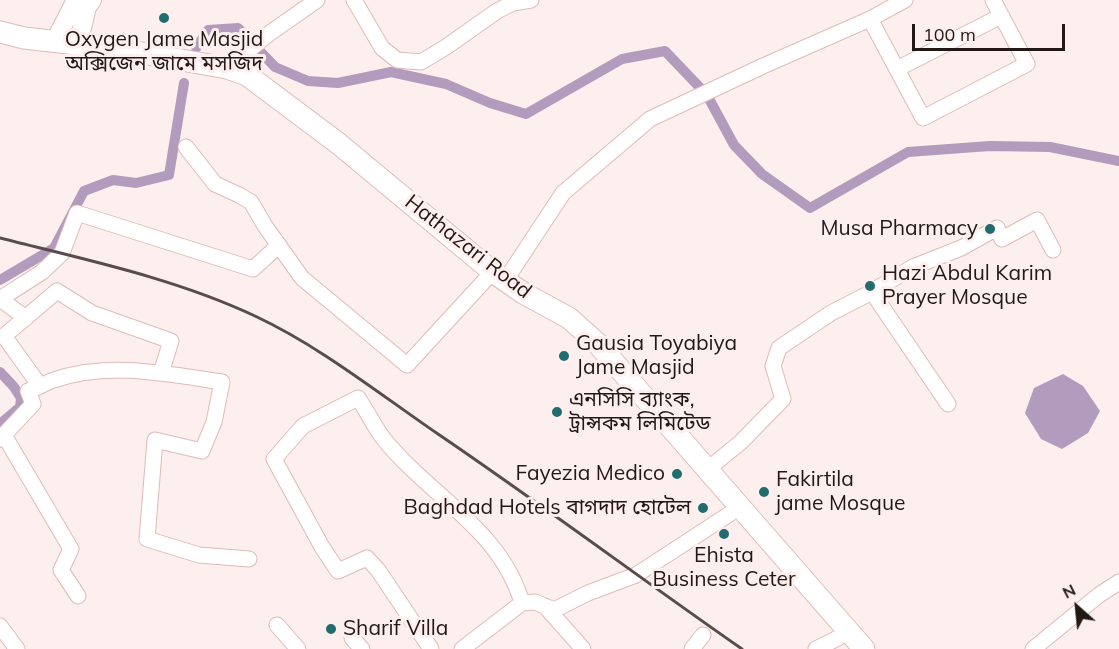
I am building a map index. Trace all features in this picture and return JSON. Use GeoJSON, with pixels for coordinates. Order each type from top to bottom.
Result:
{"type":"FeatureCollection","features":[{"type":"Feature","properties":{"kind":"highway","name":"Hathazari Road"},"geometry":{"type":"LineString","coordinates":[[0,34],[56,43],[235,61],[247,75],[273,92],[339,144],[496,279],[569,318],[597,343],[864,649]]}},
{"type":"Feature","properties":{"kind":"highway","name":"Hathazari Road"},"geometry":{"type":"LineString","coordinates":[[0,47],[172,67],[240,84],[287,116],[496,279],[584,342],[734,511],[843,643]]}},
{"type":"Feature","properties":{"kind":"main road"},"geometry":{"type":"LineString","coordinates":[[56,43],[76,0]]}},
{"type":"Feature","properties":{"kind":"main road"},"geometry":{"type":"LineString","coordinates":[[78,45],[87,7],[92,0]]}},
{"type":"Feature","properties":{"kind":"street"},"geometry":{"type":"LineString","coordinates":[[235,61],[317,0]]}},
{"type":"Feature","properties":{"kind":"street"},"geometry":{"type":"LineString","coordinates":[[354,0],[382,48],[397,60],[421,62],[496,11],[513,3],[531,0]]}},
{"type":"Feature","properties":{"kind":"street"},"geometry":{"type":"LineString","coordinates":[[186,147],[215,184],[251,202],[302,278],[407,365],[496,279],[563,193],[650,119],[715,87],[870,19],[905,0]]}},
{"type":"Feature","properties":{"kind":"street"},"geometry":{"type":"LineString","coordinates":[[870,19],[924,118],[1027,63],[993,0]]}},
{"type":"Feature","properties":{"kind":"street"},"geometry":{"type":"LineString","coordinates":[[897,69],[1001,16]]}},
{"type":"Feature","properties":{"kind":"street"},"geometry":{"type":"LineString","coordinates":[[26,318],[0,298],[42,272],[62,253],[77,213],[253,268],[279,245]]}},
{"type":"Feature","properties":{"kind":"street"},"geometry":{"type":"LineString","coordinates":[[708,469],[749,434],[783,399],[773,366],[779,348],[831,313],[913,267],[961,248],[997,228],[1002,239],[1037,220],[1053,250]]}},
{"type":"Feature","properties":{"kind":"street"},"geometry":{"type":"LineString","coordinates":[[40,386],[4,336],[57,291],[92,313],[171,341],[161,373]]}},
{"type":"Feature","properties":{"kind":"street"},"geometry":{"type":"LineString","coordinates":[[872,292],[948,404]]}},
{"type":"Feature","properties":{"kind":"street"},"geometry":{"type":"LineString","coordinates":[[78,596],[61,570],[71,549],[2,437],[33,404],[28,391],[56,379],[102,370],[161,373],[222,382],[214,422],[202,451],[155,440],[147,539],[199,555],[249,559]]}},
{"type":"Feature","properties":{"kind":"street"},"geometry":{"type":"LineString","coordinates":[[430,649],[378,570],[367,558],[338,571],[322,547],[274,459],[303,426],[358,398],[383,438],[438,493],[473,523],[487,540],[516,581],[522,603]]}},
{"type":"Feature","properties":{"kind":"street"},"geometry":{"type":"LineString","coordinates":[[462,649],[522,603],[535,602],[554,610],[588,593],[636,575],[734,511]]}},
{"type":"Feature","properties":{"kind":"street"},"geometry":{"type":"LineString","coordinates":[[1032,649],[1099,595],[1119,582]]}},
{"type":"Feature","properties":{"kind":"street"},"geometry":{"type":"LineString","coordinates":[[545,606],[583,649]]}},
{"type":"Feature","properties":{"kind":"street"},"geometry":{"type":"LineString","coordinates":[[277,625],[298,649]]}},
{"type":"Feature","properties":{"kind":"street"},"geometry":{"type":"LineString","coordinates":[[0,626],[17,649]]}},
{"type":"Feature","properties":{"kind":"street"},"geometry":{"type":"LineString","coordinates":[[692,649],[703,635]]}},
{"type":"Feature","properties":{"kind":"street"},"geometry":{"type":"LineString","coordinates":[[816,649],[843,643]]}},
{"type":"Feature","properties":{"kind":"shaded area"},"geometry":{"type":"Polygon","coordinates":[[[1063,374],[1083,386],[1100,411],[1088,433],[1062,449],[1041,439],[1025,413],[1034,388],[1063,374]]]}},
{"type":"Feature","properties":{"kind":"waterway"},"geometry":{"type":"LineString","coordinates":[[196,48],[208,30],[238,28],[275,67],[308,81],[338,83],[391,72],[446,84],[490,103],[526,114],[622,59],[665,51],[707,95],[734,145],[762,174],[810,208],[908,152],[990,146],[1050,147],[1119,161]]}},
{"type":"Feature","properties":{"kind":"waterway"},"geometry":{"type":"LineString","coordinates":[[0,280],[54,248],[84,191],[113,180],[136,183],[169,175],[184,83]]}},
{"type":"Feature","properties":{"kind":"waterway"},"geometry":{"type":"LineString","coordinates":[[0,372],[21,398],[20,407],[0,424]]}},
{"type":"Feature","properties":{"kind":"railway"},"geometry":{"type":"LineString","coordinates":[[0,238],[161,280],[224,303],[279,328],[349,371],[742,649]]}},
{"type":"Feature","properties":{"kind":"place","name":"Oxygen Jame Masjid অক্সিজেন জামে মসজিদ"},"geometry":{"type":"Point","coordinates":[164,18]}},
{"type":"Feature","properties":{"kind":"place","name":"Musa Pharmacy"},"geometry":{"type":"Point","coordinates":[990,229]}},
{"type":"Feature","properties":{"kind":"place","name":"Hazi Abdul Karim Prayer Mosque"},"geometry":{"type":"Point","coordinates":[870,286]}},
{"type":"Feature","properties":{"kind":"place","name":"Gausia Toyabiya Jame Masjid"},"geometry":{"type":"Point","coordinates":[564,356]}},
{"type":"Feature","properties":{"kind":"place","name":"এনসিসি ব্যাংক, ট্রান্সকম লিমিটেড"},"geometry":{"type":"Point","coordinates":[557,412]}},
{"type":"Feature","properties":{"kind":"place","name":"Fayezia Medico"},"geometry":{"type":"Point","coordinates":[677,474]}},
{"type":"Feature","properties":{"kind":"place","name":"Fakirtila jame Mosque"},"geometry":{"type":"Point","coordinates":[764,492]}},
{"type":"Feature","properties":{"kind":"place","name":"Baghdad Hotels বাগদাদ হোটেল"},"geometry":{"type":"Point","coordinates":[703,508]}},
{"type":"Feature","properties":{"kind":"place","name":"Ehista Business Ceter"},"geometry":{"type":"Point","coordinates":[724,534]}},
{"type":"Feature","properties":{"kind":"place","name":"Sharif Villa"},"geometry":{"type":"Point","coordinates":[331,629]}}]}
